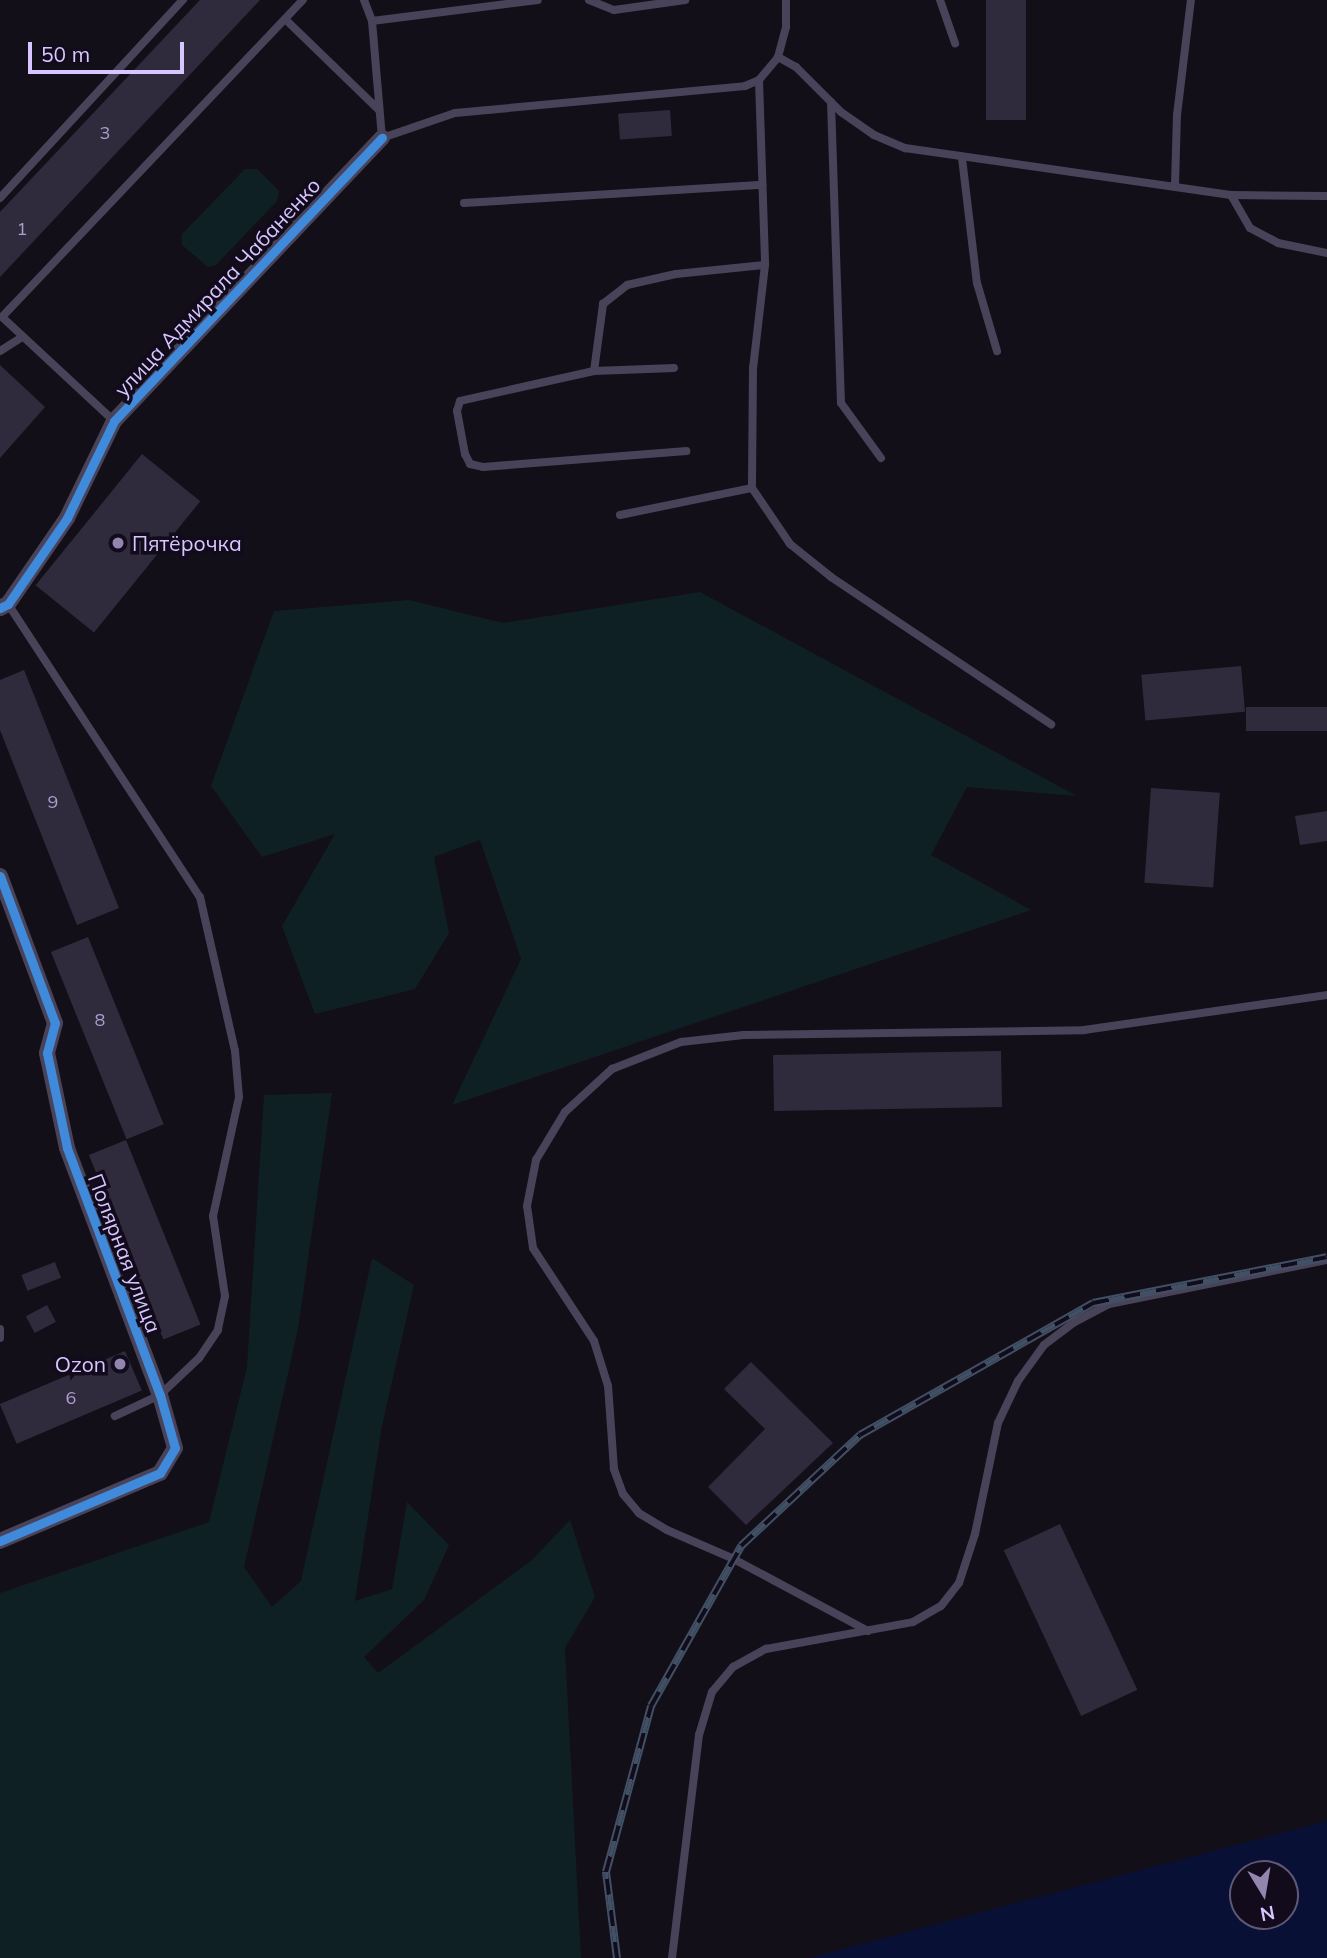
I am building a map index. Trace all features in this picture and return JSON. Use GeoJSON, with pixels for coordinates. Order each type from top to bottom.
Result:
{"type":"FeatureCollection","features":[{"type":"Feature","properties":{"kind":"street","name":"улица Адмирала Чабаненко"},"geometry":{"type":"LineString","coordinates":[[4,606],[67,518],[114,421],[382,138]]}},
{"type":"Feature","properties":{"kind":"street","name":"Полярная улица"},"geometry":{"type":"LineString","coordinates":[[0,876],[55,1023],[47,1053],[67,1148],[160,1395],[175,1448],[160,1473],[0,1541]]}},
{"type":"Feature","properties":{"kind":"lane"},"geometry":{"type":"LineString","coordinates":[[0,198],[183,0]]}},
{"type":"Feature","properties":{"kind":"lane","name":"улица Адмирала Чабаненко"},"geometry":{"type":"LineString","coordinates":[[114,421],[1,316],[303,0]]}},
{"type":"Feature","properties":{"kind":"lane"},"geometry":{"type":"LineString","coordinates":[[364,0],[372,21],[382,138],[455,113],[745,86],[759,80],[778,57],[786,27],[786,0]]}},
{"type":"Feature","properties":{"kind":"lane"},"geometry":{"type":"LineString","coordinates":[[372,21],[538,0]]}},
{"type":"Feature","properties":{"kind":"lane"},"geometry":{"type":"LineString","coordinates":[[589,0],[614,10],[685,0]]}},
{"type":"Feature","properties":{"kind":"lane"},"geometry":{"type":"LineString","coordinates":[[940,0],[955,43]]}},
{"type":"Feature","properties":{"kind":"lane"},"geometry":{"type":"LineString","coordinates":[[1175,185],[1177,115],[1191,0]]}},
{"type":"Feature","properties":{"kind":"lane"},"geometry":{"type":"LineString","coordinates":[[285,19],[379,110]]}},
{"type":"Feature","properties":{"kind":"lane"},"geometry":{"type":"LineString","coordinates":[[778,57],[796,67],[831,102],[874,135],[905,148],[1231,195],[1327,196]]}},
{"type":"Feature","properties":{"kind":"lane"},"geometry":{"type":"LineString","coordinates":[[759,80],[765,265],[753,368],[752,488],[790,544],[831,577],[1051,724]]}},
{"type":"Feature","properties":{"kind":"lane"},"geometry":{"type":"LineString","coordinates":[[831,102],[841,403],[881,458]]}},
{"type":"Feature","properties":{"kind":"lane"},"geometry":{"type":"LineString","coordinates":[[962,158],[977,283],[997,351]]}},
{"type":"Feature","properties":{"kind":"lane"},"geometry":{"type":"LineString","coordinates":[[464,203],[762,185]]}},
{"type":"Feature","properties":{"kind":"lane"},"geometry":{"type":"LineString","coordinates":[[1231,195],[1250,228],[1278,243],[1327,253]]}},
{"type":"Feature","properties":{"kind":"lane"},"geometry":{"type":"LineString","coordinates":[[594,371],[603,304],[627,285],[676,274],[765,265]]}},
{"type":"Feature","properties":{"kind":"lane"},"geometry":{"type":"LineString","coordinates":[[0,351],[22,337]]}},
{"type":"Feature","properties":{"kind":"lane"},"geometry":{"type":"LineString","coordinates":[[674,368],[594,371],[460,401],[457,411],[470,464],[501,468],[686,451]]}},
{"type":"Feature","properties":{"kind":"lane"},"geometry":{"type":"LineString","coordinates":[[620,515],[752,488]]}},
{"type":"Feature","properties":{"kind":"lane"},"geometry":{"type":"LineString","coordinates":[[4,606],[200,897],[235,1051],[239,1097],[213,1216],[225,1296],[218,1330],[199,1358],[160,1395],[115,1416]]}},
{"type":"Feature","properties":{"kind":"lane"},"geometry":{"type":"LineString","coordinates":[[868,1631],[734,1559],[667,1530],[639,1513],[622,1494],[614,1469],[608,1386],[594,1341],[533,1248],[527,1206],[536,1160],[565,1112],[612,1069],[681,1042],[744,1035],[1084,1030],[1327,995]]}},
{"type":"Feature","properties":{"kind":"lane"},"geometry":{"type":"LineString","coordinates":[[673,1958],[699,1735],[712,1692],[733,1667],[766,1649],[913,1622],[941,1606],[959,1583],[975,1534],[998,1423],[1018,1381],[1044,1345],[1109,1304],[1327,1260]]}},
{"type":"Feature","properties":{"kind":"lane"},"geometry":{"type":"LineString","coordinates":[[0,1329],[0,1338]]}},
{"type":"Feature","properties":{"kind":"shaded area"},"geometry":{"type":"Polygon","coordinates":[[[245,169],[257,169],[279,191],[277,201],[216,265],[208,267],[182,245],[182,234],[245,169]]]}},
{"type":"Feature","properties":{"kind":"shaded area"},"geometry":{"type":"Polygon","coordinates":[[[700,592],[1077,796],[967,787],[931,855],[1031,910],[452,1105],[521,959],[480,840],[434,857],[449,933],[415,989],[315,1014],[282,926],[335,834],[262,857],[211,786],[274,611],[409,600],[503,623],[700,592]]]}},
{"type":"Feature","properties":{"kind":"shaded area"},"geometry":{"type":"Polygon","coordinates":[[[332,1093],[298,1329],[244,1567],[272,1607],[301,1581],[372,1258],[414,1285],[382,1426],[355,1601],[392,1589],[407,1502],[449,1545],[424,1600],[364,1657],[378,1673],[532,1560],[570,1520],[595,1597],[565,1648],[581,1958],[0,1958],[0,1593],[209,1522],[247,1367],[264,1095],[332,1093]]]}},
{"type":"Feature","properties":{"kind":"water"},"geometry":{"type":"Polygon","coordinates":[[[1327,1821],[1327,1958],[809,1958],[1327,1821]]]}},
{"type":"Feature","properties":{"kind":"building"},"geometry":{"type":"Polygon","coordinates":[[[200,0],[260,0],[0,277],[0,212],[200,0]]]}},
{"type":"Feature","properties":{"kind":"building"},"geometry":{"type":"Polygon","coordinates":[[[986,0],[1026,0],[1026,120],[986,120],[986,0]]]}},
{"type":"Feature","properties":{"kind":"building"},"geometry":{"type":"Polygon","coordinates":[[[670,110],[672,136],[620,140],[618,114],[670,110]]]}},
{"type":"Feature","properties":{"kind":"building"},"geometry":{"type":"Polygon","coordinates":[[[0,365],[45,407],[0,458],[0,365]]]}},
{"type":"Feature","properties":{"kind":"building","name":"Пятёрочка"},"geometry":{"type":"Polygon","coordinates":[[[142,454],[200,501],[94,633],[36,585],[142,454]]]}},
{"type":"Feature","properties":{"kind":"building"},"geometry":{"type":"Polygon","coordinates":[[[1241,666],[1245,712],[1145,721],[1141,675],[1241,666]]]}},
{"type":"Feature","properties":{"kind":"building"},"geometry":{"type":"Polygon","coordinates":[[[24,670],[119,908],[77,925],[0,730],[0,680],[24,670]]]}},
{"type":"Feature","properties":{"kind":"building"},"geometry":{"type":"Polygon","coordinates":[[[1246,707],[1327,707],[1327,731],[1246,731],[1246,707]]]}},
{"type":"Feature","properties":{"kind":"building"},"geometry":{"type":"Polygon","coordinates":[[[1151,788],[1220,793],[1213,888],[1144,883],[1151,788]]]}},
{"type":"Feature","properties":{"kind":"building"},"geometry":{"type":"Polygon","coordinates":[[[1327,811],[1327,841],[1300,845],[1295,816],[1327,811]]]}},
{"type":"Feature","properties":{"kind":"building"},"geometry":{"type":"Polygon","coordinates":[[[88,937],[164,1124],[127,1139],[51,952],[88,937]]]}},
{"type":"Feature","properties":{"kind":"building"},"geometry":{"type":"Polygon","coordinates":[[[1001,1051],[1002,1107],[774,1111],[773,1055],[1001,1051]]]}},
{"type":"Feature","properties":{"kind":"building"},"geometry":{"type":"Polygon","coordinates":[[[126,1140],[201,1325],[163,1339],[89,1155],[126,1140]]]}},
{"type":"Feature","properties":{"kind":"building"},"geometry":{"type":"Polygon","coordinates":[[[55,1262],[61,1278],[27,1291],[21,1275],[55,1262]]]}},
{"type":"Feature","properties":{"kind":"building"},"geometry":{"type":"Polygon","coordinates":[[[47,1305],[56,1322],[35,1333],[26,1316],[47,1305]]]}},
{"type":"Feature","properties":{"kind":"building"},"geometry":{"type":"Polygon","coordinates":[[[125,1351],[142,1391],[17,1444],[0,1404],[125,1351]]]}},
{"type":"Feature","properties":{"kind":"building"},"geometry":{"type":"Polygon","coordinates":[[[751,1362],[833,1443],[746,1525],[708,1487],[765,1429],[724,1389],[751,1362]]]}},
{"type":"Feature","properties":{"kind":"building"},"geometry":{"type":"Polygon","coordinates":[[[1060,1524],[1137,1690],[1081,1716],[1004,1550],[1060,1524]]]}},
{"type":"Feature","properties":{"kind":"railway"},"geometry":{"type":"LineString","coordinates":[[617,1958],[606,1872],[651,1706],[741,1546],[860,1435],[1093,1303],[1327,1257]]}},
{"type":"Feature","properties":{"kind":"cycle path"},"geometry":{"type":"LineString","coordinates":[[0,608],[8,604],[67,518],[114,421],[382,138]]}},
{"type":"Feature","properties":{"kind":"cycle path"},"geometry":{"type":"LineString","coordinates":[[0,876],[55,1023],[47,1053],[67,1148],[160,1395],[175,1448],[160,1473],[0,1541]]}},
{"type":"Feature","properties":{"kind":"place","name":"Пятёрочка"},"geometry":{"type":"Point","coordinates":[118,543]}},
{"type":"Feature","properties":{"kind":"place","name":"Ozon"},"geometry":{"type":"Point","coordinates":[120,1364]}}]}
